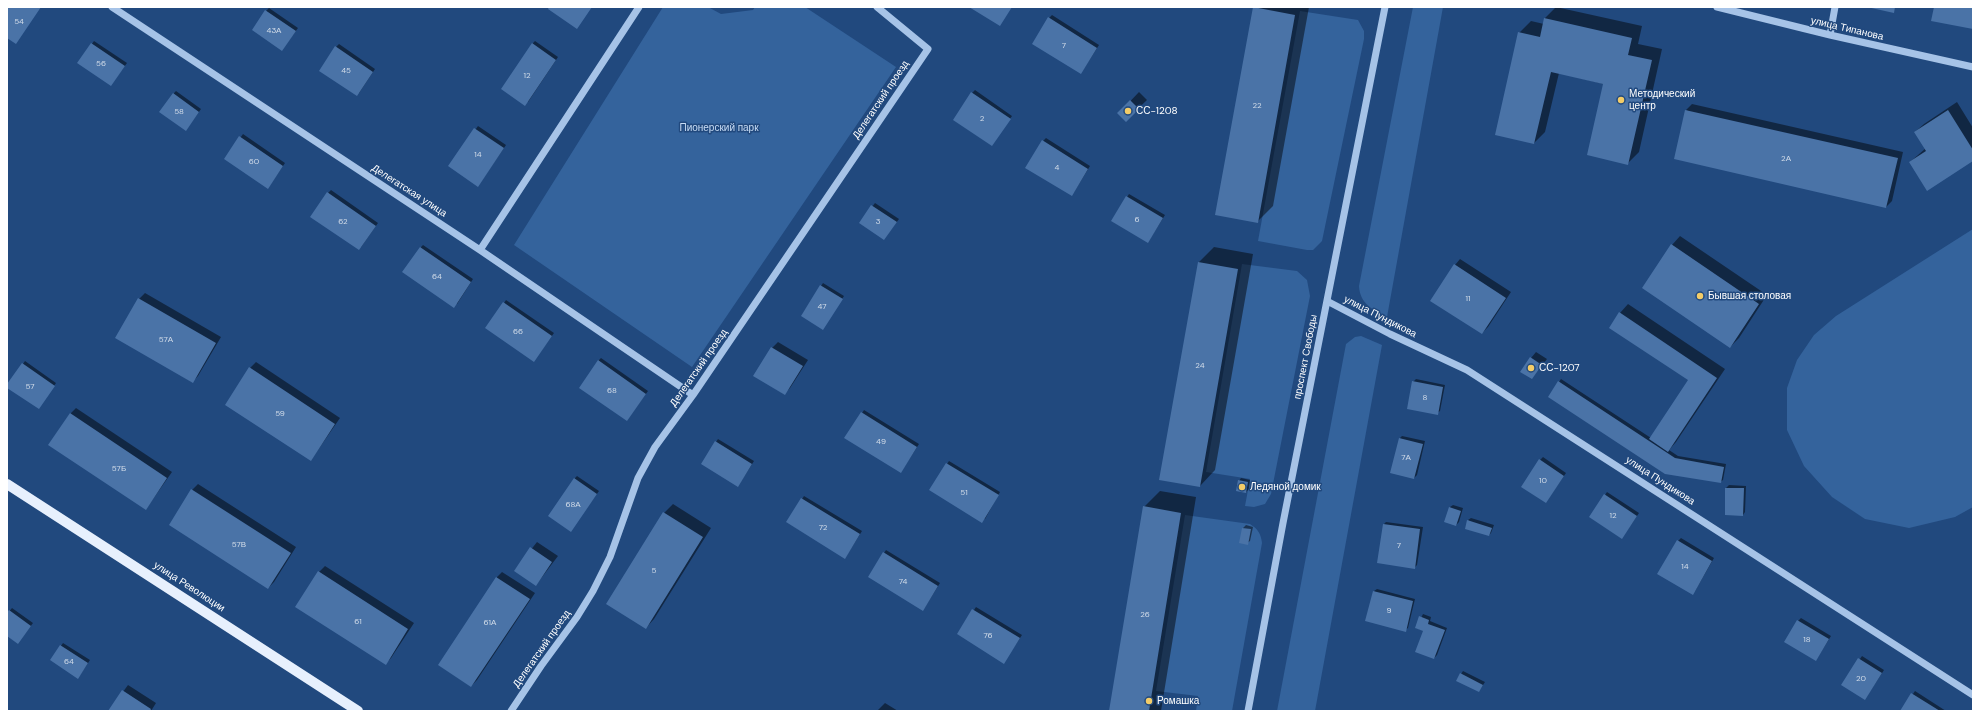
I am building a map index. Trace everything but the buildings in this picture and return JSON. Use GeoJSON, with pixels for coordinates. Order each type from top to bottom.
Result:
{"type":"FeatureCollection","features":[{"type":"Feature","properties":{"kind":"main road","name":"улица Революции"},"geometry":{"type":"LineString","coordinates":[[7,484],[358,711]]}},
{"type":"Feature","properties":{"kind":"street","name":"Делегатская улица"},"geometry":{"type":"LineString","coordinates":[[112,7],[480,250],[693,395]]}},
{"type":"Feature","properties":{"kind":"street"},"geometry":{"type":"LineString","coordinates":[[480,250],[639,7]]}},
{"type":"Feature","properties":{"kind":"street","name":"Делегатский проезд"},"geometry":{"type":"LineString","coordinates":[[511,711],[541,666],[577,617],[593,590],[610,557],[638,478],[654,447],[693,395],[928,49],[877,7]]}},
{"type":"Feature","properties":{"kind":"street","name":"проспект Свободы"},"geometry":{"type":"LineString","coordinates":[[1248,711],[1385,7]]}},
{"type":"Feature","properties":{"kind":"street","name":"улица Типанова"},"geometry":{"type":"LineString","coordinates":[[1717,7],[1830,36],[1973,67]]}},
{"type":"Feature","properties":{"kind":"street"},"geometry":{"type":"LineString","coordinates":[[1830,36],[1835,7]]}},
{"type":"Feature","properties":{"kind":"street","name":"улица Пундикова"},"geometry":{"type":"LineString","coordinates":[[1327,301],[1390,334],[1468,370],[1973,695]]}},
{"type":"Feature","properties":{"kind":"green space","name":"Пионерский парк"},"geometry":{"type":"Polygon","coordinates":[[[663,7],[708,7],[721,14],[753,10],[755,7],[805,7],[896,67],[692,367],[514,245],[663,7]]]}},
{"type":"Feature","properties":{"kind":"green space"},"geometry":{"type":"Polygon","coordinates":[[[1413,7],[1443,7],[1387,317],[1364,302],[1359,286],[1413,7]]]}},
{"type":"Feature","properties":{"kind":"green space"},"geometry":{"type":"Polygon","coordinates":[[[1300,11],[1358,20],[1364,31],[1364,39],[1322,241],[1313,250],[1258,241],[1300,11]]]}},
{"type":"Feature","properties":{"kind":"green space"},"geometry":{"type":"Polygon","coordinates":[[[1973,229],[1973,507],[1955,517],[1909,528],[1865,519],[1832,497],[1804,466],[1787,430],[1787,388],[1797,360],[1814,335],[1836,316],[1973,229]]]}},
{"type":"Feature","properties":{"kind":"green space"},"geometry":{"type":"Polygon","coordinates":[[[1242,264],[1297,271],[1307,280],[1310,296],[1271,494],[1265,504],[1254,507],[1245,506],[1250,479],[1206,472],[1242,264]]]}},
{"type":"Feature","properties":{"kind":"green space"},"geometry":{"type":"Polygon","coordinates":[[[1361,336],[1382,345],[1315,711],[1277,711],[1346,344],[1355,337],[1361,336]]]}},
{"type":"Feature","properties":{"kind":"green space"},"geometry":{"type":"Polygon","coordinates":[[[1185,515],[1250,524],[1260,534],[1262,540],[1232,711],[1196,711],[1198,696],[1156,691],[1185,515]]]}},
{"type":"Feature","properties":{"kind":"place","name":"Методический центр"},"geometry":{"type":"Point","coordinates":[1621,100]}},
{"type":"Feature","properties":{"kind":"place","name":"СС-1208"},"geometry":{"type":"Point","coordinates":[1128,111]}},
{"type":"Feature","properties":{"kind":"place","name":"Бывшая столовая"},"geometry":{"type":"Point","coordinates":[1700,296]}},
{"type":"Feature","properties":{"kind":"place","name":"СС-1207"},"geometry":{"type":"Point","coordinates":[1531,368]}},
{"type":"Feature","properties":{"kind":"place","name":"Ледяной домик"},"geometry":{"type":"Point","coordinates":[1242,487]}},
{"type":"Feature","properties":{"kind":"place","name":"Ромашка"},"geometry":{"type":"Point","coordinates":[1149,701]}}]}
